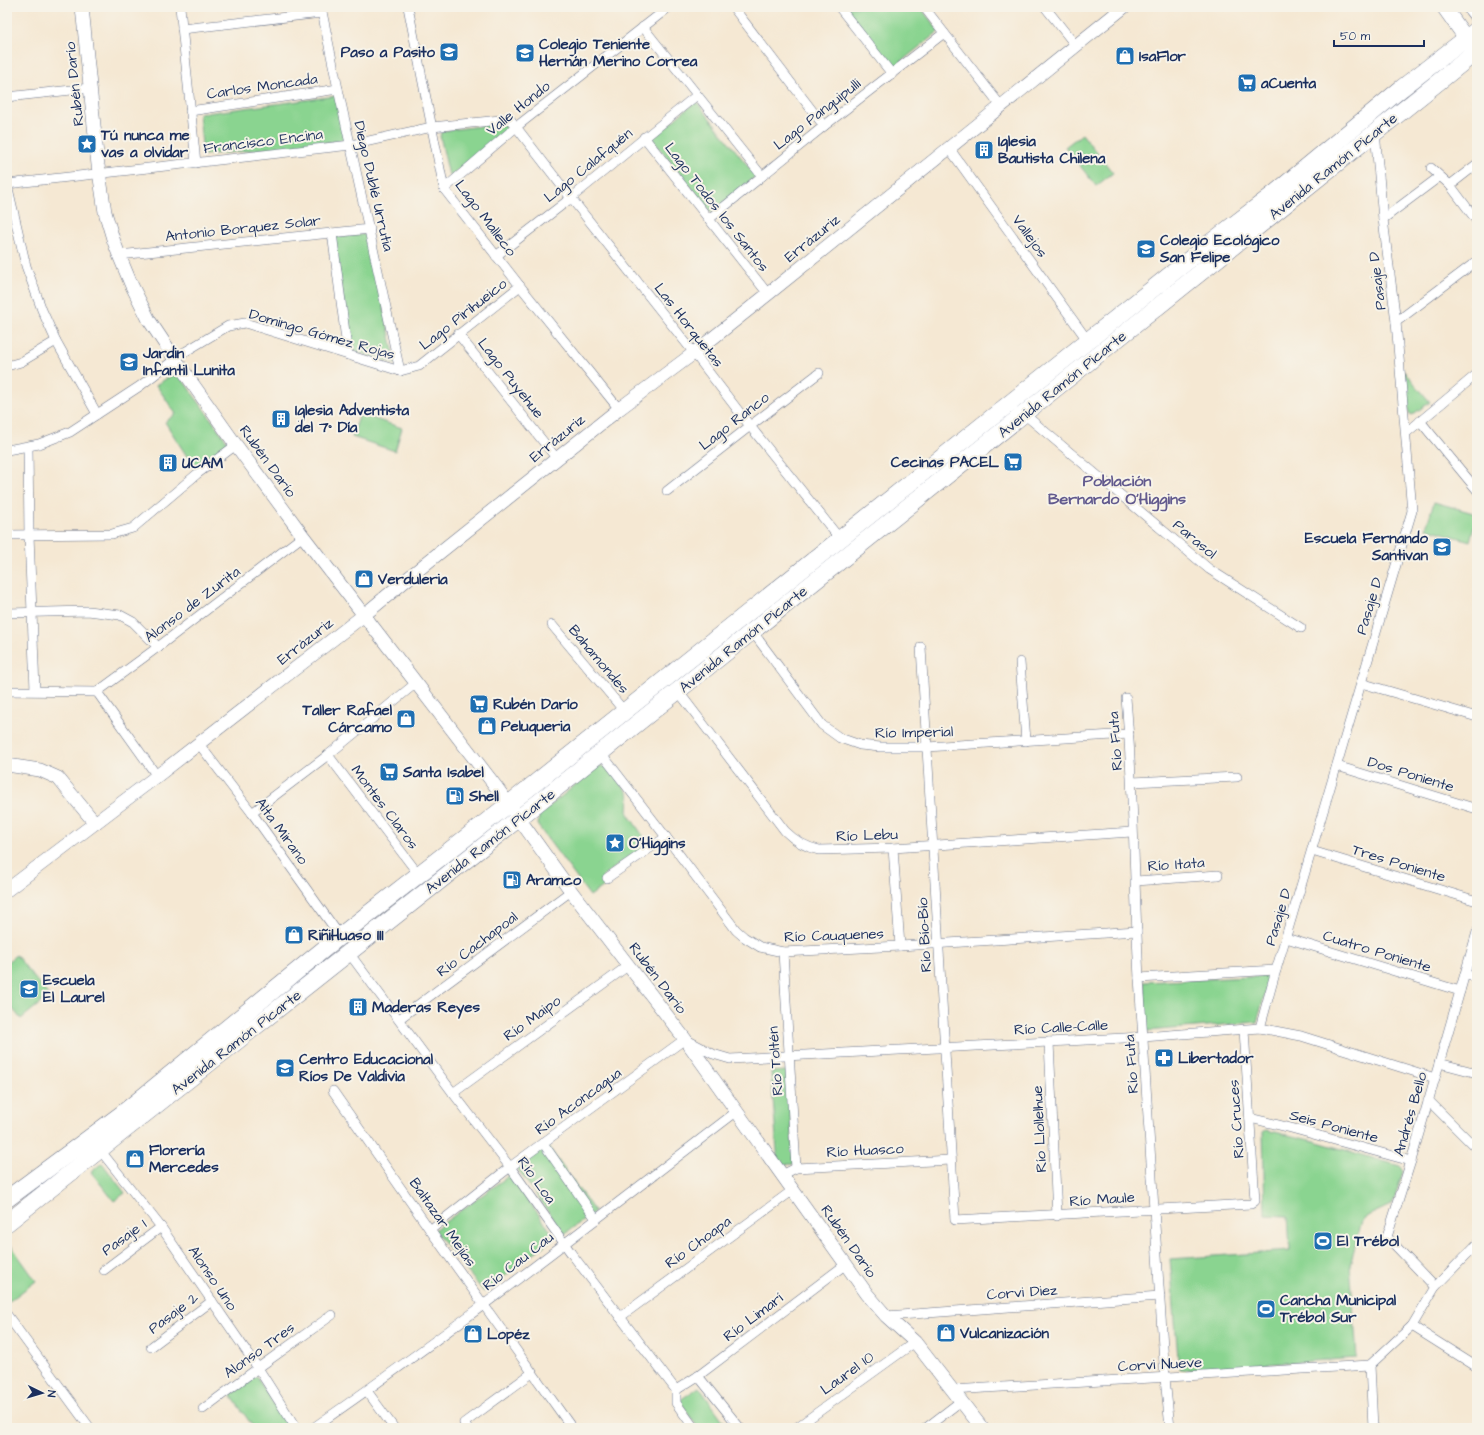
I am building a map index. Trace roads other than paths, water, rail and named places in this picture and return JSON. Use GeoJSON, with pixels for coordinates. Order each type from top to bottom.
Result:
{"type":"FeatureCollection","features":[{"type":"Feature","properties":{"kind":"highway","name":"Avenida Ramón Picarte"},"geometry":{"type":"LineString","coordinates":[[7,1223],[520,818],[1024,414],[1375,132],[1474,45]]}},
{"type":"Feature","properties":{"kind":"highway","name":"Avenida Ramón Picarte"},"geometry":{"type":"LineString","coordinates":[[7,1199],[123,1113],[340,936],[625,712],[1210,242],[1274,194],[1402,88],[1474,45]]}},
{"type":"Feature","properties":{"kind":"main road"},"geometry":{"type":"LineString","coordinates":[[1444,7],[1474,45]]}},
{"type":"Feature","properties":{"kind":"main road"},"geometry":{"type":"LineString","coordinates":[[1470,7],[1477,16]]}},
{"type":"Feature","properties":{"kind":"street","name":"Rubén Darío"},"geometry":{"type":"LineString","coordinates":[[82,7],[105,212],[119,255],[131,284],[149,320],[236,445],[303,536],[520,818],[571,891],[685,1039],[867,1294],[886,1316],[915,1342],[982,1428]]}},
{"type":"Feature","properties":{"kind":"street"},"geometry":{"type":"LineString","coordinates":[[180,7],[196,163]]}},
{"type":"Feature","properties":{"kind":"street","name":"Lago Malleco"},"geometry":{"type":"LineString","coordinates":[[408,7],[444,189],[619,409]]}},
{"type":"Feature","properties":{"kind":"street","name":"Valle Hondo"},"geometry":{"type":"LineString","coordinates":[[444,189],[516,127],[669,7]]}},
{"type":"Feature","properties":{"kind":"street"},"geometry":{"type":"LineString","coordinates":[[733,7],[824,126]]}},
{"type":"Feature","properties":{"kind":"street"},"geometry":{"type":"LineString","coordinates":[[838,7],[892,74]]}},
{"type":"Feature","properties":{"kind":"street"},"geometry":{"type":"LineString","coordinates":[[924,7],[1001,106]]}},
{"type":"Feature","properties":{"kind":"street"},"geometry":{"type":"LineString","coordinates":[[1045,7],[1076,46]]}},
{"type":"Feature","properties":{"kind":"street","name":"Errázuriz"},"geometry":{"type":"LineString","coordinates":[[7,890],[158,776],[364,615],[619,409],[768,294],[1124,7]]}},
{"type":"Feature","properties":{"kind":"street"},"geometry":{"type":"LineString","coordinates":[[182,29],[322,10]]}},
{"type":"Feature","properties":{"kind":"street","name":"Diego Dublé Urrutia"},"geometry":{"type":"LineString","coordinates":[[322,10],[400,371]]}},
{"type":"Feature","properties":{"kind":"street"},"geometry":{"type":"LineString","coordinates":[[643,27],[762,176]]}},
{"type":"Feature","properties":{"kind":"street","name":"Lago Panguipulli"},"geometry":{"type":"LineString","coordinates":[[710,219],[824,126],[944,33]]}},
{"type":"Feature","properties":{"kind":"street"},"geometry":{"type":"LineString","coordinates":[[7,97],[90,88]]}},
{"type":"Feature","properties":{"kind":"street","name":"Carlos Moncada"},"geometry":{"type":"LineString","coordinates":[[190,111],[338,89]]}},
{"type":"Feature","properties":{"kind":"street","name":"Lago Calafquén"},"geometry":{"type":"LineString","coordinates":[[496,256],[571,198],[697,95]]}},
{"type":"Feature","properties":{"kind":"street","name":"Francisco Encina"},"geometry":{"type":"LineString","coordinates":[[7,184],[351,145],[432,128],[510,119],[516,127]]}},
{"type":"Feature","properties":{"kind":"street","name":"Las Horquetas"},"geometry":{"type":"LineString","coordinates":[[516,127],[840,539]]}},
{"type":"Feature","properties":{"kind":"street","name":"Pasaje D"},"geometry":{"type":"LineString","coordinates":[[1260,1028],[1263,1012],[1412,511],[1396,322],[1383,219],[1375,132]]}},
{"type":"Feature","properties":{"kind":"street","name":"Lago Todos los Santos"},"geometry":{"type":"LineString","coordinates":[[644,137],[768,294]]}},
{"type":"Feature","properties":{"kind":"street","name":"Vallejos"},"geometry":{"type":"LineString","coordinates":[[950,148],[1088,340]]}},
{"type":"Feature","properties":{"kind":"street"},"geometry":{"type":"LineString","coordinates":[[1450,185],[1477,164]]}},
{"type":"Feature","properties":{"kind":"street"},"geometry":{"type":"LineString","coordinates":[[1431,168],[1439,177],[1450,185],[1477,221]]}},
{"type":"Feature","properties":{"kind":"street"},"geometry":{"type":"LineString","coordinates":[[1383,219],[1439,177]]}},
{"type":"Feature","properties":{"kind":"street"},"geometry":{"type":"LineString","coordinates":[[7,184],[26,266],[56,341],[97,414]]}},
{"type":"Feature","properties":{"kind":"street","name":"Antonio Borquez Solar"},"geometry":{"type":"LineString","coordinates":[[119,255],[370,229]]}},
{"type":"Feature","properties":{"kind":"street"},"geometry":{"type":"LineString","coordinates":[[332,233],[348,355]]}},
{"type":"Feature","properties":{"kind":"street"},"geometry":{"type":"LineString","coordinates":[[1396,322],[1477,261]]}},
{"type":"Feature","properties":{"kind":"street","name":"Lago Pirihueico"},"geometry":{"type":"LineString","coordinates":[[400,371],[419,366],[520,286]]}},
{"type":"Feature","properties":{"kind":"street","name":"Domingo Gómez Rojas"},"geometry":{"type":"LineString","coordinates":[[7,450],[28,447],[60,437],[140,386],[175,359],[228,326],[245,323],[400,371]]}},
{"type":"Feature","properties":{"kind":"street","name":"Lago Puyehue"},"geometry":{"type":"LineString","coordinates":[[458,334],[557,459]]}},
{"type":"Feature","properties":{"kind":"street"},"geometry":{"type":"LineString","coordinates":[[7,366],[21,362],[56,341]]}},
{"type":"Feature","properties":{"kind":"street","name":"Lago Ranco"},"geometry":{"type":"LineString","coordinates":[[667,491],[819,373]]}},
{"type":"Feature","properties":{"kind":"street"},"geometry":{"type":"LineString","coordinates":[[1406,432],[1477,374]]}},
{"type":"Feature","properties":{"kind":"street","name":"Parasol"},"geometry":{"type":"LineString","coordinates":[[1024,414],[1209,569],[1301,628]]}},
{"type":"Feature","properties":{"kind":"street"},"geometry":{"type":"LineString","coordinates":[[1420,420],[1477,490]]}},
{"type":"Feature","properties":{"kind":"street"},"geometry":{"type":"LineString","coordinates":[[7,535],[112,534],[133,528],[197,474],[236,445]]}},
{"type":"Feature","properties":{"kind":"street"},"geometry":{"type":"LineString","coordinates":[[28,447],[29,535],[35,690]]}},
{"type":"Feature","properties":{"kind":"street","name":"Alonso de Zurita"},"geometry":{"type":"LineString","coordinates":[[97,692],[303,536]]}},
{"type":"Feature","properties":{"kind":"street"},"geometry":{"type":"LineString","coordinates":[[7,613],[88,611],[120,614],[133,622],[158,647]]}},
{"type":"Feature","properties":{"kind":"street","name":"Bahamondes"},"geometry":{"type":"LineString","coordinates":[[552,625],[625,712]]}},
{"type":"Feature","properties":{"kind":"street","name":"Río Imperial"},"geometry":{"type":"LineString","coordinates":[[752,631],[822,725],[831,732],[850,742],[865,746],[927,747],[1129,734]]}},
{"type":"Feature","properties":{"kind":"street","name":"Río Bío-Bío"},"geometry":{"type":"LineString","coordinates":[[921,647],[955,1220]]}},
{"type":"Feature","properties":{"kind":"street"},"geometry":{"type":"LineString","coordinates":[[1020,662],[1026,741]]}},
{"type":"Feature","properties":{"kind":"street"},"geometry":{"type":"LineString","coordinates":[[252,813],[328,756],[416,682]]}},
{"type":"Feature","properties":{"kind":"street"},"geometry":{"type":"LineString","coordinates":[[1361,683],[1477,717]]}},
{"type":"Feature","properties":{"kind":"street"},"geometry":{"type":"LineString","coordinates":[[7,691],[35,690],[97,692],[158,776]]}},
{"type":"Feature","properties":{"kind":"street","name":"Río Lebu"},"geometry":{"type":"LineString","coordinates":[[678,691],[785,831],[803,845],[819,850],[893,848],[1132,832]]}},
{"type":"Feature","properties":{"kind":"street","name":"Río Futa"},"geometry":{"type":"LineString","coordinates":[[1126,698],[1132,782],[1132,832],[1136,881],[1139,978],[1165,1378],[1170,1428]]}},
{"type":"Feature","properties":{"kind":"street","name":"Alta Mirano"},"geometry":{"type":"LineString","coordinates":[[199,744],[252,813],[340,936]]}},
{"type":"Feature","properties":{"kind":"street","name":"Río Cauquenes"},"geometry":{"type":"LineString","coordinates":[[601,752],[736,930],[760,947],[783,952],[939,944],[1137,931]]}},
{"type":"Feature","properties":{"kind":"street","name":"Montes Claros"},"geometry":{"type":"LineString","coordinates":[[328,756],[419,875]]}},
{"type":"Feature","properties":{"kind":"street"},"geometry":{"type":"LineString","coordinates":[[7,765],[40,770],[58,778],[95,823]]}},
{"type":"Feature","properties":{"kind":"street","name":"Dos Poniente"},"geometry":{"type":"LineString","coordinates":[[1337,766],[1477,809]]}},
{"type":"Feature","properties":{"kind":"street"},"geometry":{"type":"LineString","coordinates":[[1132,782],[1236,777]]}},
{"type":"Feature","properties":{"kind":"street"},"geometry":{"type":"LineString","coordinates":[[607,878],[666,837]]}},
{"type":"Feature","properties":{"kind":"street","name":"Río Bío-Bío"},"geometry":{"type":"LineString","coordinates":[[893,848],[900,946]]}},
{"type":"Feature","properties":{"kind":"street","name":"Tres Poniente"},"geometry":{"type":"LineString","coordinates":[[1312,851],[1477,901]]}},
{"type":"Feature","properties":{"kind":"street","name":"Río Itata"},"geometry":{"type":"LineString","coordinates":[[1136,881],[1218,875]]}},
{"type":"Feature","properties":{"kind":"street","name":"Río Cachapoal"},"geometry":{"type":"LineString","coordinates":[[399,1019],[571,891]]}},
{"type":"Feature","properties":{"kind":"street","name":"Andrés Bello"},"geometry":{"type":"LineString","coordinates":[[1435,1287],[1387,1237],[1411,1161],[1477,932]]}},
{"type":"Feature","properties":{"kind":"street","name":"Cuatro Poniente"},"geometry":{"type":"LineString","coordinates":[[1286,938],[1460,991]]}},
{"type":"Feature","properties":{"kind":"street","name":"Río Toltén"},"geometry":{"type":"LineString","coordinates":[[783,952],[788,1056],[796,1168]]}},
{"type":"Feature","properties":{"kind":"street","name":"Río Loa"},"geometry":{"type":"LineString","coordinates":[[349,953],[510,1167],[564,1243],[676,1390],[676,1403],[694,1428]]}},
{"type":"Feature","properties":{"kind":"street","name":"Río Maipo"},"geometry":{"type":"LineString","coordinates":[[453,1093],[629,965]]}},
{"type":"Feature","properties":{"kind":"street"},"geometry":{"type":"LineString","coordinates":[[1139,978],[1276,970]]}},
{"type":"Feature","properties":{"kind":"street"},"geometry":{"type":"LineString","coordinates":[[1465,974],[1477,978]]}},
{"type":"Feature","properties":{"kind":"street","name":"Río Calle-Calle"},"geometry":{"type":"LineString","coordinates":[[685,1039],[713,1054],[730,1059],[1143,1037],[1260,1028],[1301,1036],[1435,1078]]}},
{"type":"Feature","properties":{"kind":"street","name":"Río Cruces"},"geometry":{"type":"LineString","coordinates":[[1244,1030],[1255,1201],[1251,1204]]}},
{"type":"Feature","properties":{"kind":"street","name":"Río Aconcagua"},"geometry":{"type":"LineString","coordinates":[[430,1230],[510,1167],[685,1039]]}},
{"type":"Feature","properties":{"kind":"street","name":"Río Llollelhue"},"geometry":{"type":"LineString","coordinates":[[1048,1042],[1056,1216]]}},
{"type":"Feature","properties":{"kind":"street"},"geometry":{"type":"LineString","coordinates":[[1439,1063],[1477,1073]]}},
{"type":"Feature","properties":{"kind":"street","name":"Baltazar Mejías"},"geometry":{"type":"LineString","coordinates":[[333,1091],[430,1230],[572,1428]]}},
{"type":"Feature","properties":{"kind":"street"},"geometry":{"type":"LineString","coordinates":[[1428,1100],[1477,1149]]}},
{"type":"Feature","properties":{"kind":"street","name":"Río Cau Cau"},"geometry":{"type":"LineString","coordinates":[[313,1428],[367,1391],[484,1305],[736,1112]]}},
{"type":"Feature","properties":{"kind":"street","name":"Seis Poniente"},"geometry":{"type":"LineString","coordinates":[[1250,1118],[1411,1161]]}},
{"type":"Feature","properties":{"kind":"street"},"geometry":{"type":"LineString","coordinates":[[543,1143],[596,1219]]}},
{"type":"Feature","properties":{"kind":"street","name":"Alonso Uno"},"geometry":{"type":"LineString","coordinates":[[100,1150],[161,1227],[258,1368],[296,1428]]}},
{"type":"Feature","properties":{"kind":"street","name":"Río Huasco"},"geometry":{"type":"LineString","coordinates":[[782,1175],[796,1168],[951,1160]]}},
{"type":"Feature","properties":{"kind":"street","name":"Río Choapa"},"geometry":{"type":"LineString","coordinates":[[620,1317],[793,1190]]}},
{"type":"Feature","properties":{"kind":"street","name":"Río Maule"},"geometry":{"type":"LineString","coordinates":[[955,1220],[1056,1216],[1251,1204]]}},
{"type":"Feature","properties":{"kind":"street","name":"Pasaje 1"},"geometry":{"type":"LineString","coordinates":[[104,1270],[161,1227]]}},
{"type":"Feature","properties":{"kind":"street"},"geometry":{"type":"LineString","coordinates":[[1373,1428],[1370,1365],[1412,1326],[1435,1287],[1477,1244]]}},
{"type":"Feature","properties":{"kind":"street","name":"Río Limarí"},"geometry":{"type":"LineString","coordinates":[[676,1390],[698,1376],[846,1264]]}},
{"type":"Feature","properties":{"kind":"street","name":"Corvi Diez"},"geometry":{"type":"LineString","coordinates":[[886,1316],[1160,1296]]}},
{"type":"Feature","properties":{"kind":"street","name":"Pasaje 2"},"geometry":{"type":"LineString","coordinates":[[151,1347],[212,1301]]}},
{"type":"Feature","properties":{"kind":"street"},"geometry":{"type":"LineString","coordinates":[[7,1314],[90,1428]]}},
{"type":"Feature","properties":{"kind":"street","name":"Alonso Tres"},"geometry":{"type":"LineString","coordinates":[[203,1409],[332,1315]]}},
{"type":"Feature","properties":{"kind":"street"},"geometry":{"type":"LineString","coordinates":[[1412,1326],[1477,1367]]}},
{"type":"Feature","properties":{"kind":"street","name":"Laurel 10"},"geometry":{"type":"LineString","coordinates":[[796,1428],[915,1342]]}},
{"type":"Feature","properties":{"kind":"street","name":"Corvi Nueve"},"geometry":{"type":"LineString","coordinates":[[952,1390],[1370,1365]]}},
{"type":"Feature","properties":{"kind":"street"},"geometry":{"type":"LineString","coordinates":[[467,1428],[464,1423],[532,1372]]}},
{"type":"Feature","properties":{"kind":"street"},"geometry":{"type":"LineString","coordinates":[[698,1376],[740,1428]]}},
{"type":"Feature","properties":{"kind":"street"},"geometry":{"type":"LineString","coordinates":[[367,1391],[394,1428]]}},
{"type":"Feature","properties":{"kind":"street"},"geometry":{"type":"LineString","coordinates":[[926,1428],[961,1401]]}},
{"type":"Feature","properties":{"kind":"place","name":"Paso a Pasito"},"geometry":{"type":"Point","coordinates":[449,52]}},
{"type":"Feature","properties":{"kind":"place","name":"Colegio Teniente Hernán Merino Correa"},"geometry":{"type":"Point","coordinates":[525,53]}},
{"type":"Feature","properties":{"kind":"place","name":"IsaFlor"},"geometry":{"type":"Point","coordinates":[1125,56]}},
{"type":"Feature","properties":{"kind":"place","name":"aCuenta"},"geometry":{"type":"Point","coordinates":[1247,83]}},
{"type":"Feature","properties":{"kind":"place","name":"Tú nunca me vas a olvidar"},"geometry":{"type":"Point","coordinates":[87,144]}},
{"type":"Feature","properties":{"kind":"place","name":"Iglesia Bautista Chilena"},"geometry":{"type":"Point","coordinates":[984,150]}},
{"type":"Feature","properties":{"kind":"place","name":"Colegio Ecológico San Felipe"},"geometry":{"type":"Point","coordinates":[1146,249]}},
{"type":"Feature","properties":{"kind":"place","name":"Jardin Infantil Lunita"},"geometry":{"type":"Point","coordinates":[129,362]}},
{"type":"Feature","properties":{"kind":"place","name":"Iglesia Adventista del 7° Día"},"geometry":{"type":"Point","coordinates":[281,419]}},
{"type":"Feature","properties":{"kind":"place","name":"Cecinas PACEL"},"geometry":{"type":"Point","coordinates":[1013,462]}},
{"type":"Feature","properties":{"kind":"place","name":"UCAM"},"geometry":{"type":"Point","coordinates":[168,463]}},
{"type":"Feature","properties":{"kind":"place","name":"Escuela Fernando Santivan"},"geometry":{"type":"Point","coordinates":[1442,547]}},
{"type":"Feature","properties":{"kind":"place","name":"Verduleria"},"geometry":{"type":"Point","coordinates":[364,579]}},
{"type":"Feature","properties":{"kind":"place","name":"Rubén Darío"},"geometry":{"type":"Point","coordinates":[479,704]}},
{"type":"Feature","properties":{"kind":"place","name":"Taller Rafael Cárcamo"},"geometry":{"type":"Point","coordinates":[406,719]}},
{"type":"Feature","properties":{"kind":"place","name":"Peluqueria"},"geometry":{"type":"Point","coordinates":[487,726]}},
{"type":"Feature","properties":{"kind":"place","name":"Santa Isabel"},"geometry":{"type":"Point","coordinates":[389,772]}},
{"type":"Feature","properties":{"kind":"place","name":"Shell"},"geometry":{"type":"Point","coordinates":[455,796]}},
{"type":"Feature","properties":{"kind":"place","name":"O’Higgins"},"geometry":{"type":"Point","coordinates":[615,843]}},
{"type":"Feature","properties":{"kind":"place","name":"Aramco"},"geometry":{"type":"Point","coordinates":[512,880]}},
{"type":"Feature","properties":{"kind":"place","name":"RiñiHuaso III"},"geometry":{"type":"Point","coordinates":[294,935]}},
{"type":"Feature","properties":{"kind":"place","name":"Escuela El Laurel"},"geometry":{"type":"Point","coordinates":[29,989]}},
{"type":"Feature","properties":{"kind":"place","name":"Maderas Reyes"},"geometry":{"type":"Point","coordinates":[358,1007]}},
{"type":"Feature","properties":{"kind":"place","name":"Libertador"},"geometry":{"type":"Point","coordinates":[1164,1058]}},
{"type":"Feature","properties":{"kind":"place","name":"Centro Educacional Ríos De Valdivia"},"geometry":{"type":"Point","coordinates":[285,1068]}},
{"type":"Feature","properties":{"kind":"place","name":"Florería Mercedes"},"geometry":{"type":"Point","coordinates":[135,1159]}},
{"type":"Feature","properties":{"kind":"place","name":"El Trébol"},"geometry":{"type":"Point","coordinates":[1323,1241]}},
{"type":"Feature","properties":{"kind":"place","name":"Cancha Municipal Trébol Sur"},"geometry":{"type":"Point","coordinates":[1266,1309]}},
{"type":"Feature","properties":{"kind":"place","name":"Vulcanización"},"geometry":{"type":"Point","coordinates":[946,1333]}},
{"type":"Feature","properties":{"kind":"place","name":"Lopéz"},"geometry":{"type":"Point","coordinates":[473,1334]}},
{"type":"Feature","properties":{"kind":"district","name":"Población Bernardo O'Higgins"},"geometry":{"type":"Point","coordinates":[1117,489]}}]}
